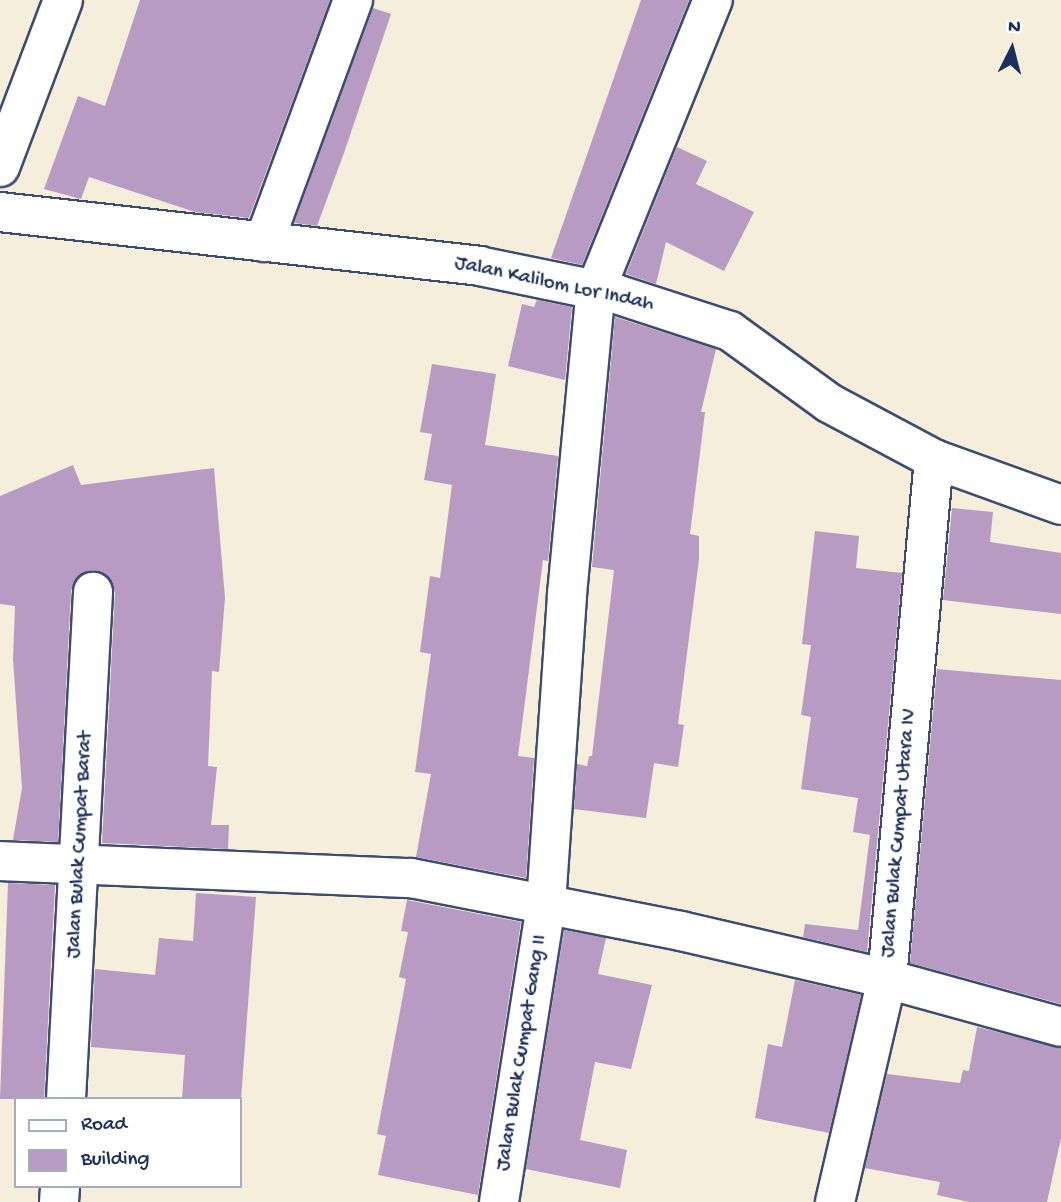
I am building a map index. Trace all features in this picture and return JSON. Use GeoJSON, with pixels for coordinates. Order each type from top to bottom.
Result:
{"type":"FeatureCollection","features":[{"type":"Feature","properties":{"kind":"street"},"geometry":{"type":"LineString","coordinates":[[0,167],[63,0]]}},
{"type":"Feature","properties":{"kind":"street"},"geometry":{"type":"LineString","coordinates":[[264,242],[353,0]]}},
{"type":"Feature","properties":{"kind":"street","name":"Jalan Bulak Cumpat Gang II"},"geometry":{"type":"LineString","coordinates":[[499,1202],[546,904],[567,594],[596,289],[713,0]]}},
{"type":"Feature","properties":{"kind":"street","name":"Jalan Kalilom Lor Indah"},"geometry":{"type":"LineString","coordinates":[[0,212],[479,266],[596,289],[730,331],[829,403],[934,459],[1061,505]]}},
{"type":"Feature","properties":{"kind":"street","name":"Jalan Bulak Cumpat Utara IV"},"geometry":{"type":"LineString","coordinates":[[835,1202],[887,979],[934,459]]}},
{"type":"Feature","properties":{"kind":"street","name":"Jalan Bulak Cumpat Barat"},"geometry":{"type":"LineString","coordinates":[[66,1097],[82,866],[93,592]]}},
{"type":"Feature","properties":{"kind":"street"},"geometry":{"type":"LineString","coordinates":[[0,861],[411,878],[546,904],[887,979],[1061,1027]]}},
{"type":"Feature","properties":{"kind":"building"},"geometry":{"type":"Polygon","coordinates":[[[140,0],[330,0],[249,218],[195,212],[89,177],[81,199],[44,189],[78,96],[105,106],[140,0]]]}},
{"type":"Feature","properties":{"kind":"building"},"geometry":{"type":"Polygon","coordinates":[[[641,0],[689,0],[582,265],[551,258],[641,0]]]}},
{"type":"Feature","properties":{"kind":"building"},"geometry":{"type":"Polygon","coordinates":[[[373,8],[391,14],[344,153],[317,226],[294,223],[373,8]]]}},
{"type":"Feature","properties":{"kind":"building"},"geometry":{"type":"Polygon","coordinates":[[[677,147],[707,161],[696,184],[754,212],[724,271],[666,242],[656,284],[626,274],[677,147]]]}},
{"type":"Feature","properties":{"kind":"building"},"geometry":{"type":"Polygon","coordinates":[[[537,300],[572,307],[565,380],[508,366],[522,304],[534,307],[537,300]]]}},
{"type":"Feature","properties":{"kind":"building"},"geometry":{"type":"Polygon","coordinates":[[[615,317],[716,349],[701,412],[705,412],[690,534],[699,536],[699,559],[678,724],[684,725],[678,767],[654,763],[646,818],[574,809],[577,764],[587,766],[589,756],[592,756],[614,570],[592,567],[615,317]]]}},
{"type":"Feature","properties":{"kind":"building"},"geometry":{"type":"Polygon","coordinates":[[[432,364],[496,374],[485,445],[558,456],[548,561],[543,560],[518,756],[534,758],[526,878],[416,857],[431,774],[415,772],[431,654],[420,652],[430,576],[440,578],[452,485],[424,480],[432,434],[420,432],[432,364]]]}},
{"type":"Feature","properties":{"kind":"building"},"geometry":{"type":"Polygon","coordinates":[[[73,465],[81,485],[214,468],[225,598],[219,672],[212,671],[208,766],[217,767],[211,825],[229,825],[228,849],[102,843],[115,593],[105,574],[93,570],[75,580],[71,591],[58,842],[13,840],[22,788],[13,659],[15,606],[0,604],[0,496],[73,465]]]}},
{"type":"Feature","properties":{"kind":"building"},"geometry":{"type":"Polygon","coordinates":[[[952,508],[993,512],[990,542],[1061,553],[1061,614],[943,600],[952,508]]]}},
{"type":"Feature","properties":{"kind":"building"},"geometry":{"type":"Polygon","coordinates":[[[815,531],[859,536],[856,568],[902,573],[867,952],[803,937],[805,924],[858,930],[870,835],[853,832],[858,798],[801,789],[811,717],[801,715],[811,645],[802,644],[815,531]]]}},
{"type":"Feature","properties":{"kind":"building"},"geometry":{"type":"Polygon","coordinates":[[[937,669],[1061,680],[1061,1004],[910,963],[937,669]]]}},
{"type":"Feature","properties":{"kind":"building"},"geometry":{"type":"Polygon","coordinates":[[[8,883],[55,885],[44,1097],[0,1099],[8,883]]]}},
{"type":"Feature","properties":{"kind":"building"},"geometry":{"type":"Polygon","coordinates":[[[196,893],[256,897],[241,1097],[182,1097],[185,1055],[91,1047],[95,969],[155,975],[159,938],[193,941],[196,893]]]}},
{"type":"Feature","properties":{"kind":"building"},"geometry":{"type":"Polygon","coordinates":[[[407,900],[521,922],[478,1195],[378,1175],[386,1136],[377,1134],[406,979],[399,977],[408,932],[401,931],[407,900]]]}},
{"type":"Feature","properties":{"kind":"building"},"geometry":{"type":"Polygon","coordinates":[[[564,930],[606,938],[598,974],[652,985],[631,1069],[595,1062],[580,1140],[627,1150],[620,1188],[526,1169],[564,930]]]}},
{"type":"Feature","properties":{"kind":"building"},"geometry":{"type":"Polygon","coordinates":[[[795,980],[861,995],[829,1133],[755,1118],[768,1044],[782,1047],[795,980]]]}},
{"type":"Feature","properties":{"kind":"building"},"geometry":{"type":"Polygon","coordinates":[[[977,1027],[1061,1048],[1061,1138],[1047,1202],[969,1202],[937,1195],[940,1182],[865,1168],[887,1074],[960,1083],[963,1070],[969,1071],[977,1027]]]}}]}
